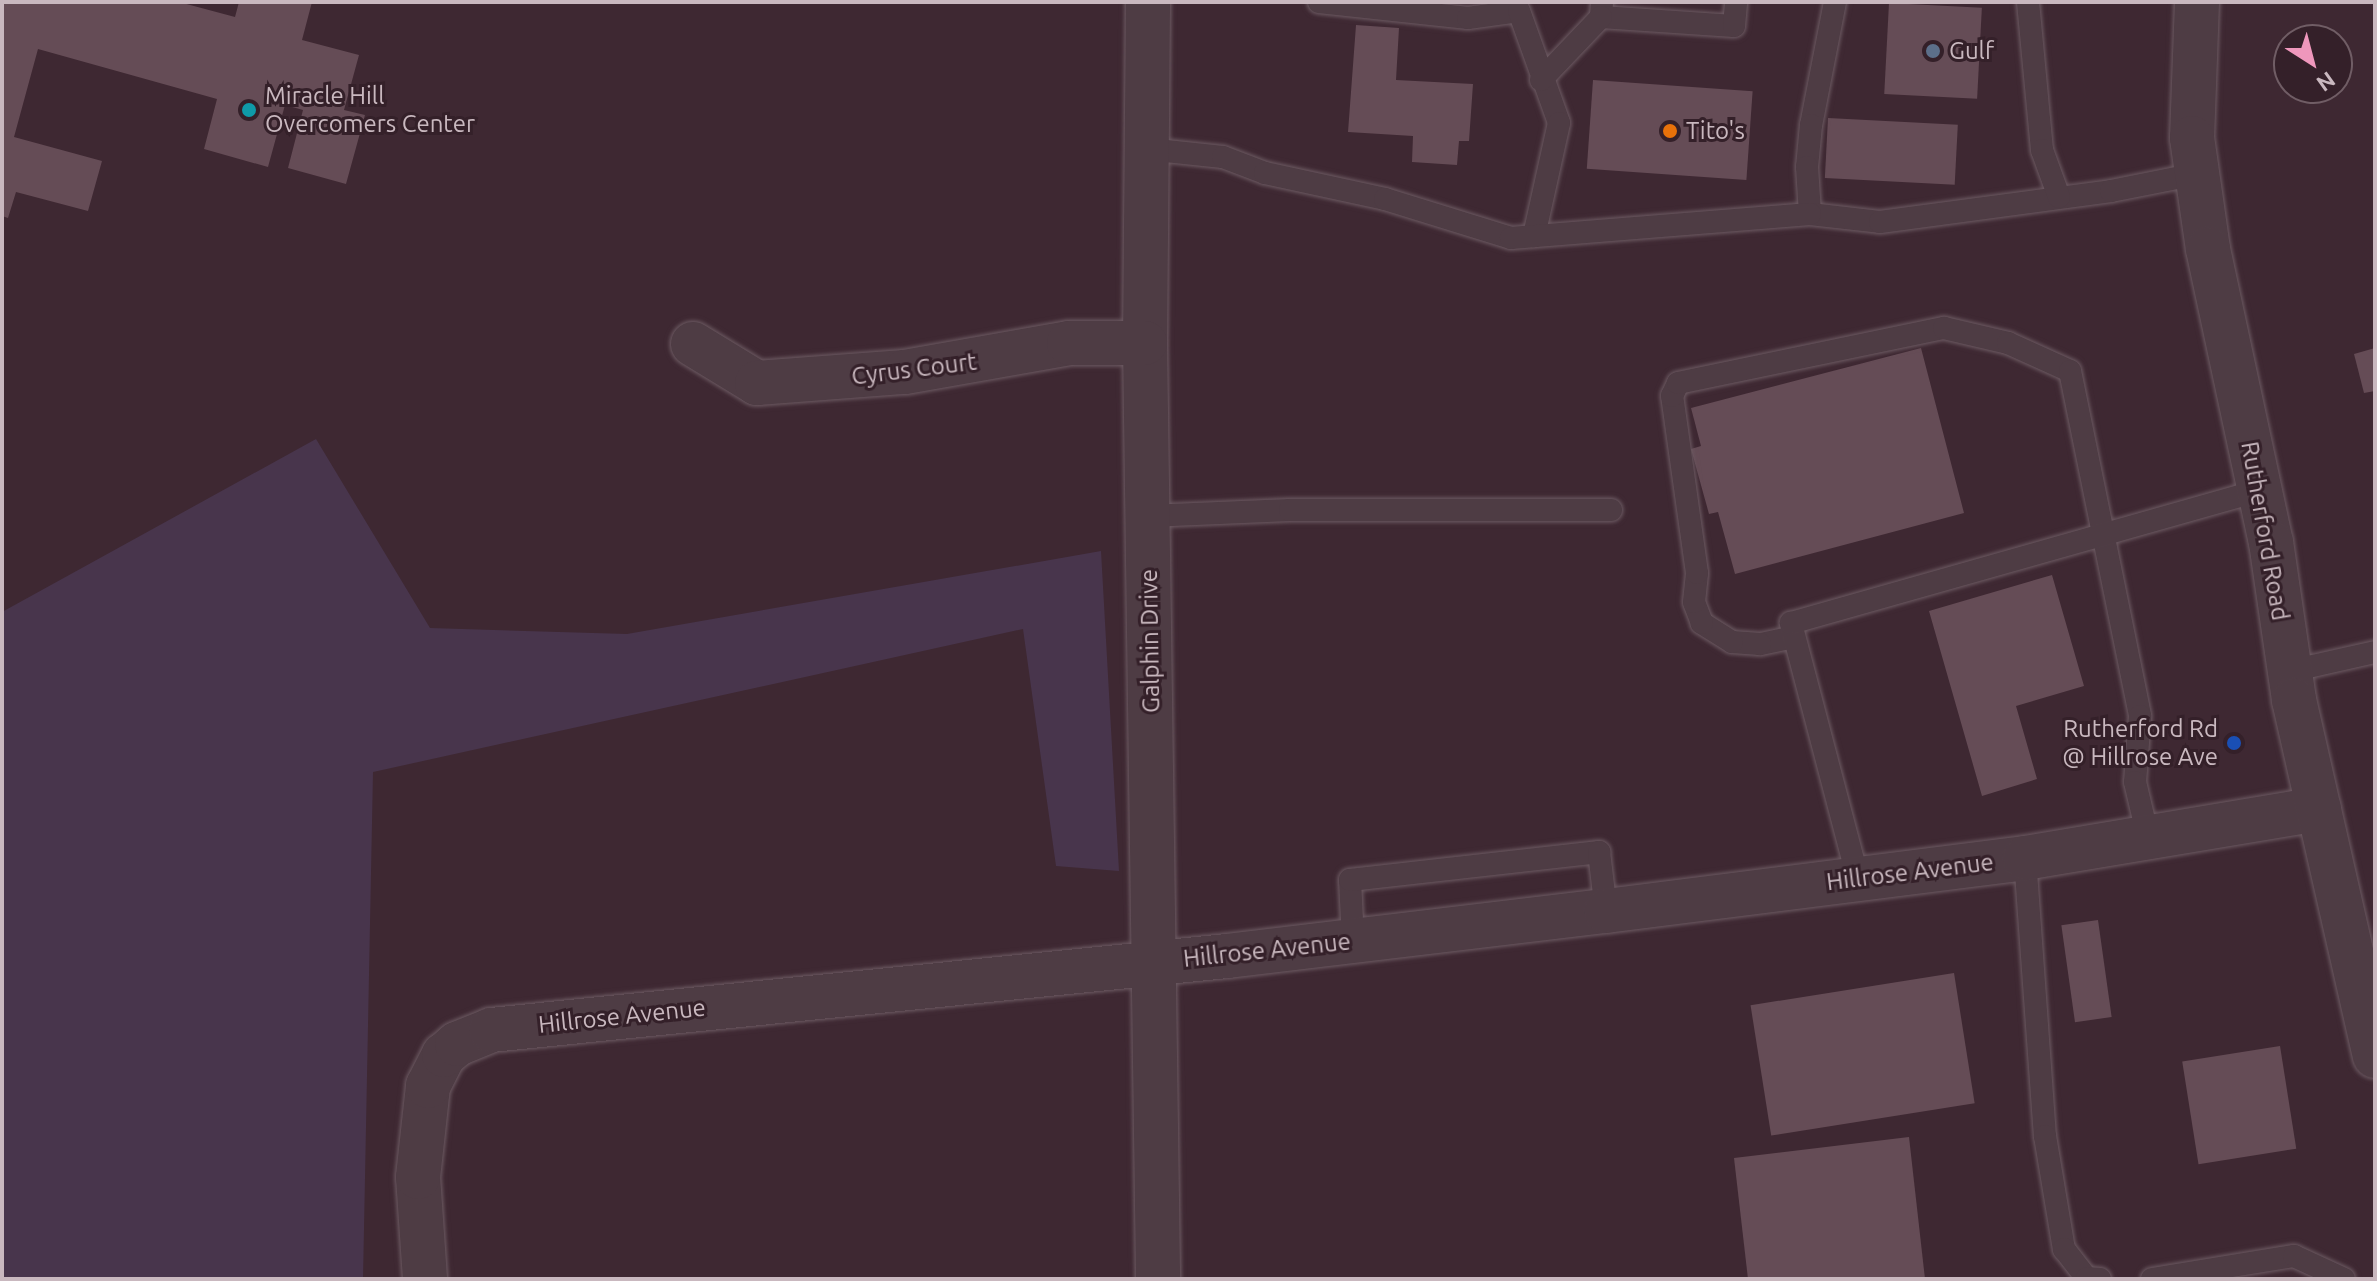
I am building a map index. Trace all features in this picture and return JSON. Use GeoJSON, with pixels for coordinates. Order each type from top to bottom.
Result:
{"type":"FeatureCollection","features":[{"type":"Feature","properties":{"kind":"street","name":"Galphin Drive"},"geometry":{"type":"LineString","coordinates":[[1148,2],[1145,343],[1158,1279]]}},
{"type":"Feature","properties":{"kind":"street","name":"Rutherford Road"},"geometry":{"type":"LineString","coordinates":[[2197,2],[2192,138],[2208,249],[2259,491],[2290,671],[2375,1056]]}},
{"type":"Feature","properties":{"kind":"street","name":"Cyrus Court"},"geometry":{"type":"LineString","coordinates":[[693,344],[757,383],[905,372],[1069,343],[1145,343]]}},
{"type":"Feature","properties":{"kind":"street","name":"Hillrose Avenue"},"geometry":{"type":"LineString","coordinates":[[425,1279],[418,1177],[428,1086],[444,1055],[480,1034],[507,1028],[1353,941],[1606,911],[2025,858],[2319,809]]}},
{"type":"Feature","properties":{"kind":"lane"},"geometry":{"type":"LineString","coordinates":[[1319,2],[1519,11],[1529,32],[1541,80],[1559,123],[1534,236]]}},
{"type":"Feature","properties":{"kind":"lane"},"geometry":{"type":"LineString","coordinates":[[1541,80],[1602,9],[1734,26],[1736,2]]}},
{"type":"Feature","properties":{"kind":"lane"},"geometry":{"type":"LineString","coordinates":[[1810,214],[1807,167],[1811,125],[1835,2]]}},
{"type":"Feature","properties":{"kind":"lane"},"geometry":{"type":"LineString","coordinates":[[2028,2],[2042,150],[2059,197]]}},
{"type":"Feature","properties":{"kind":"lane"},"geometry":{"type":"LineString","coordinates":[[1147,149],[1223,157],[1265,173],[1385,199],[1511,238],[1810,214],[1880,222],[2197,174]]}},
{"type":"Feature","properties":{"kind":"lane"},"geometry":{"type":"LineString","coordinates":[[1794,637],[1760,644],[1732,642],[1702,623],[1694,602],[1697,573],[1672,396],[1678,383],[1944,328],[2008,343],[2070,371],[2140,716],[2135,782],[2148,837]]}},
{"type":"Feature","properties":{"kind":"lane"},"geometry":{"type":"LineString","coordinates":[[1858,879],[1791,623],[2259,491]]}},
{"type":"Feature","properties":{"kind":"lane"},"geometry":{"type":"LineString","coordinates":[[1148,516],[1290,510],[1611,510]]}},
{"type":"Feature","properties":{"kind":"lane"},"geometry":{"type":"LineString","coordinates":[[2290,671],[2375,652]]}},
{"type":"Feature","properties":{"kind":"lane"},"geometry":{"type":"LineString","coordinates":[[1353,941],[1350,880],[1599,852],[1606,911]]}},
{"type":"Feature","properties":{"kind":"lane"},"geometry":{"type":"LineString","coordinates":[[2025,858],[2045,1136],[2064,1249],[2087,1278],[2100,1279]]}},
{"type":"Feature","properties":{"kind":"lane"},"geometry":{"type":"LineString","coordinates":[[2152,1279],[2294,1256],[2344,1279]]}},
{"type":"Feature","properties":{"kind":"shaded area"},"geometry":{"type":"Polygon","coordinates":[[[316,439],[430,628],[627,634],[1101,551],[1119,871],[1056,866],[1023,629],[373,772],[363,1279],[2,1279],[2,612],[316,439]]]}},
{"type":"Feature","properties":{"kind":"building","name":"Miracle Hill Overcomers Center"},"geometry":{"type":"Polygon","coordinates":[[[2,2],[179,2],[235,17],[239,2],[312,2],[302,40],[359,55],[344,110],[365,115],[346,184],[288,168],[303,110],[285,105],[268,167],[204,149],[217,99],[38,49],[14,137],[102,161],[88,211],[16,192],[8,218],[2,216],[2,2]]]}},
{"type":"Feature","properties":{"kind":"building","name":"Gulf"},"geometry":{"type":"Polygon","coordinates":[[[1889,3],[1982,8],[1977,99],[1884,94],[1889,3]]]}},
{"type":"Feature","properties":{"kind":"building"},"geometry":{"type":"Polygon","coordinates":[[[1356,25],[1399,28],[1396,80],[1473,84],[1469,141],[1459,141],[1457,165],[1412,162],[1413,136],[1348,132],[1356,25]]]}},
{"type":"Feature","properties":{"kind":"building","name":"Tito's"},"geometry":{"type":"Polygon","coordinates":[[[1593,80],[1753,91],[1746,180],[1587,169],[1593,80]]]}},
{"type":"Feature","properties":{"kind":"building"},"geometry":{"type":"Polygon","coordinates":[[[1828,118],[1958,125],[1955,185],[1825,178],[1828,118]]]}},
{"type":"Feature","properties":{"kind":"building"},"geometry":{"type":"Polygon","coordinates":[[[1921,348],[1964,513],[1735,574],[1718,512],[1709,514],[1691,449],[1701,446],[1691,408],[1921,348]]]}},
{"type":"Feature","properties":{"kind":"building"},"geometry":{"type":"Polygon","coordinates":[[[2375,348],[2375,391],[2364,393],[2354,354],[2375,348]]]}},
{"type":"Feature","properties":{"kind":"building"},"geometry":{"type":"Polygon","coordinates":[[[2052,575],[2084,686],[2016,706],[2037,779],[1982,796],[1929,611],[2052,575]]]}},
{"type":"Feature","properties":{"kind":"building"},"geometry":{"type":"Polygon","coordinates":[[[2098,920],[2112,1017],[2075,1022],[2061,925],[2098,920]]]}},
{"type":"Feature","properties":{"kind":"building"},"geometry":{"type":"Polygon","coordinates":[[[1954,973],[1975,1103],[1771,1136],[1751,1005],[1954,973]]]}},
{"type":"Feature","properties":{"kind":"building"},"geometry":{"type":"Polygon","coordinates":[[[2280,1046],[2296,1149],[2198,1164],[2182,1061],[2280,1046]]]}},
{"type":"Feature","properties":{"kind":"building"},"geometry":{"type":"Polygon","coordinates":[[[1909,1137],[1925,1279],[1748,1279],[1734,1158],[1909,1137]]]}},
{"type":"Feature","properties":{"kind":"place","name":"Gulf"},"geometry":{"type":"Point","coordinates":[1933,51]}},
{"type":"Feature","properties":{"kind":"place","name":"Miracle Hill Overcomers Center"},"geometry":{"type":"Point","coordinates":[249,110]}},
{"type":"Feature","properties":{"kind":"place","name":"Tito's"},"geometry":{"type":"Point","coordinates":[1670,131]}},
{"type":"Feature","properties":{"kind":"place","name":"Rutherford Rd @ Hillrose Ave"},"geometry":{"type":"Point","coordinates":[2234,743]}}]}
